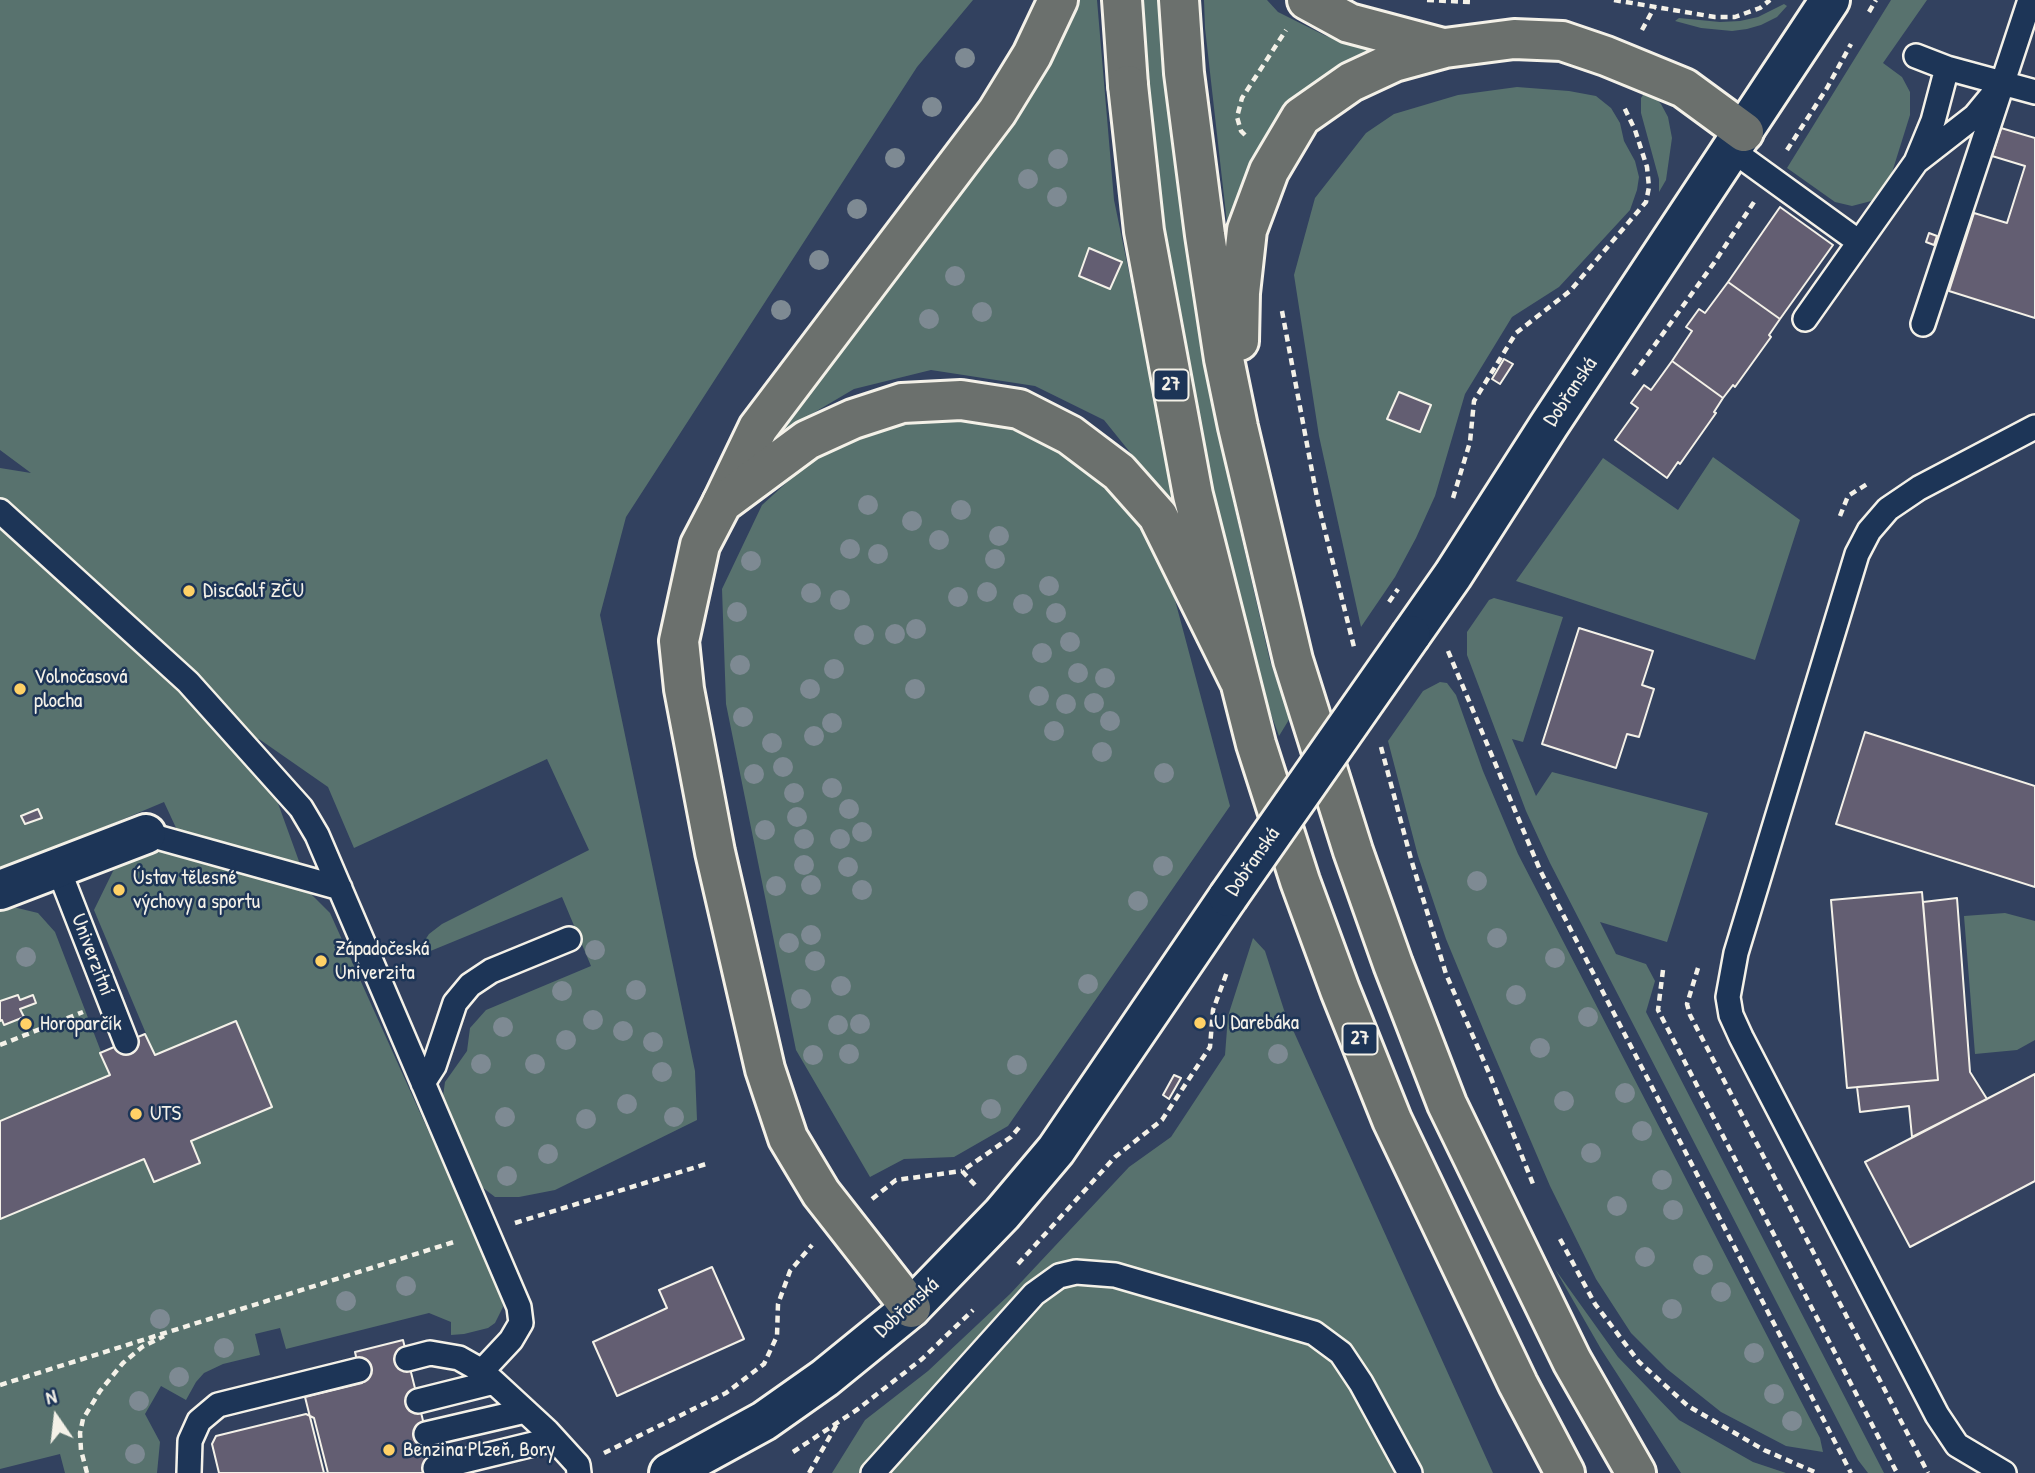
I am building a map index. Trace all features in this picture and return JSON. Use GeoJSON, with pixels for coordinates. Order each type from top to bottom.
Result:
{"type":"FeatureCollection","features":[{"type":"Feature","properties":{"kind":"main road"},"geometry":{"type":"LineString","coordinates":[[911,1308],[841,1222],[788,1138],[765,1069],[715,852],[684,690],[679,640],[700,545],[758,428],[998,112],[1032,55],[1058,0]]}},
{"type":"Feature","properties":{"kind":"main road","name":"27"},"geometry":{"type":"LineString","coordinates":[[1122,0],[1144,231],[1192,495],[1238,680],[1300,881],[1392,1120],[1518,1384],[1566,1473]]}},
{"type":"Feature","properties":{"kind":"main road"},"geometry":{"type":"LineString","coordinates":[[1179,0],[1184,73],[1205,236],[1238,427],[1293,660],[1353,851],[1447,1104],[1572,1362],[1636,1473]]}},
{"type":"Feature","properties":{"kind":"main road"},"geometry":{"type":"LineString","coordinates":[[1299,11],[1445,48]]}},
{"type":"Feature","properties":{"kind":"main road"},"geometry":{"type":"LineString","coordinates":[[1238,427],[1240,293],[1247,230],[1269,171],[1301,117],[1351,82],[1394,62],[1445,48],[1514,39],[1562,41],[1684,88],[1738,141]]}},
{"type":"Feature","properties":{"kind":"main road"},"geometry":{"type":"LineString","coordinates":[[722,503],[807,440],[853,419],[902,403],[961,400],[1019,409],[1070,435],[1119,472],[1158,516],[1238,680]]}},
{"type":"Feature","properties":{"kind":"street","name":"Dobřanská"},"geometry":{"type":"LineString","coordinates":[[668,1473],[764,1421],[825,1378],[911,1308],[1002,1214],[1056,1150],[1228,897],[1427,638],[1738,141],[1830,0]]}},
{"type":"Feature","properties":{"kind":"street"},"geometry":{"type":"LineString","coordinates":[[0,890],[146,834]]}},
{"type":"Feature","properties":{"kind":"lane"},"geometry":{"type":"LineString","coordinates":[[1923,324],[2030,0]]}},
{"type":"Feature","properties":{"kind":"lane"},"geometry":{"type":"LineString","coordinates":[[1916,56],[1947,68],[2035,92]]}},
{"type":"Feature","properties":{"kind":"lane"},"geometry":{"type":"LineString","coordinates":[[1805,318],[1916,162],[1933,121],[1947,68]]}},
{"type":"Feature","properties":{"kind":"lane"},"geometry":{"type":"LineString","coordinates":[[1916,162],[1975,116],[2003,83]]}},
{"type":"Feature","properties":{"kind":"lane"},"geometry":{"type":"LineString","coordinates":[[1738,141],[1792,192],[1859,242]]}},
{"type":"Feature","properties":{"kind":"lane"},"geometry":{"type":"LineString","coordinates":[[2004,1473],[1957,1445],[1937,1415],[1741,1037],[1731,1014],[1728,997],[1736,953],[1840,608],[1857,554],[1869,531],[1888,509],[1919,488],[2035,427]]}},
{"type":"Feature","properties":{"kind":"lane"},"geometry":{"type":"LineString","coordinates":[[0,511],[188,682],[301,807],[317,835],[519,1307],[521,1323],[488,1376],[418,1401]]}},
{"type":"Feature","properties":{"kind":"lane"},"geometry":{"type":"LineString","coordinates":[[146,834],[340,888]]}},
{"type":"Feature","properties":{"kind":"lane","name":"Univerzitní"},"geometry":{"type":"LineString","coordinates":[[58,868],[126,1042]]}},
{"type":"Feature","properties":{"kind":"lane"},"geometry":{"type":"LineString","coordinates":[[424,1083],[434,1066],[455,1003],[470,985],[491,971],[569,939]]}},
{"type":"Feature","properties":{"kind":"lane"},"geometry":{"type":"LineString","coordinates":[[873,1473],[1034,1294],[1059,1276],[1076,1272],[1115,1275],[1314,1333],[1341,1353],[1361,1383],[1410,1473]]}},
{"type":"Feature","properties":{"kind":"lane"},"geometry":{"type":"LineString","coordinates":[[407,1359],[430,1353],[459,1358],[488,1376],[554,1439],[578,1469]]}},
{"type":"Feature","properties":{"kind":"lane"},"geometry":{"type":"LineString","coordinates":[[189,1473],[190,1441],[200,1421],[218,1405],[323,1386],[359,1370]]}},
{"type":"Feature","properties":{"kind":"lane"},"geometry":{"type":"LineString","coordinates":[[426,1434],[525,1411]]}},
{"type":"Feature","properties":{"kind":"lane"},"geometry":{"type":"LineString","coordinates":[[435,1468],[554,1439]]}},
{"type":"Feature","properties":{"kind":"path"},"geometry":{"type":"LineString","coordinates":[[1614,0],[1715,18],[1735,17],[1760,8],[1770,0]]}},
{"type":"Feature","properties":{"kind":"path"},"geometry":{"type":"LineString","coordinates":[[1450,509],[1470,442],[1474,401],[1516,333],[1570,291],[1646,202],[1649,187],[1647,167],[1635,130],[1622,103],[1609,89],[1655,6]]}},
{"type":"Feature","properties":{"kind":"path"},"geometry":{"type":"LineString","coordinates":[[1276,159],[1241,131],[1237,117],[1242,98],[1299,11]]}},
{"type":"Feature","properties":{"kind":"path"},"geometry":{"type":"LineString","coordinates":[[1280,300],[1318,503],[1357,656]]}},
{"type":"Feature","properties":{"kind":"path"},"geometry":{"type":"LineString","coordinates":[[1838,520],[1848,496],[1869,483]]}},
{"type":"Feature","properties":{"kind":"path"},"geometry":{"type":"LineString","coordinates":[[1427,638],[1540,870],[1851,1473]]}},
{"type":"Feature","properties":{"kind":"path"},"geometry":{"type":"LineString","coordinates":[[1378,737],[1446,974],[1489,1073],[1536,1193]]}},
{"type":"Feature","properties":{"kind":"path"},"geometry":{"type":"LineString","coordinates":[[1699,965],[1687,1004],[1690,1015],[1928,1473]]}},
{"type":"Feature","properties":{"kind":"path"},"geometry":{"type":"LineString","coordinates":[[1663,970],[1658,1010],[1897,1473]]}},
{"type":"Feature","properties":{"kind":"path"},"geometry":{"type":"LineString","coordinates":[[0,1045],[110,1001]]}},
{"type":"Feature","properties":{"kind":"path"},"geometry":{"type":"LineString","coordinates":[[0,1385],[706,1164]]}},
{"type":"Feature","properties":{"kind":"path"},"geometry":{"type":"LineString","coordinates":[[578,1469],[726,1393],[764,1364],[777,1336],[778,1304],[790,1271],[806,1250],[841,1222],[896,1180],[962,1171]]}},
{"type":"Feature","properties":{"kind":"path"},"geometry":{"type":"LineString","coordinates":[[1559,1238],[1595,1304],[1639,1362],[1688,1406],[1763,1450],[1817,1473]]}},
{"type":"Feature","properties":{"kind":"path"},"geometry":{"type":"LineString","coordinates":[[87,1473],[80,1433],[83,1419],[100,1391],[123,1363],[142,1347],[178,1329]]}},
{"type":"Feature","properties":{"kind":"path"},"geometry":{"type":"LineString","coordinates":[[809,1473],[837,1423]]}},
{"type":"Feature","properties":{"kind":"green space"},"geometry":{"type":"Polygon","coordinates":[[[0,0],[973,0],[917,67],[626,517],[600,615],[695,1071],[697,1120],[555,1190],[519,1197],[495,1197],[478,1184],[447,1115],[443,1096],[445,1082],[467,1051],[470,1028],[486,1010],[591,966],[562,897],[428,952],[425,945],[429,934],[442,924],[589,850],[547,759],[354,848],[328,787],[259,739],[238,758],[275,795],[300,864],[177,830],[164,802],[0,871],[0,468],[31,473],[0,450],[0,0]]]}},
{"type":"Feature","properties":{"kind":"green space"},"geometry":{"type":"Polygon","coordinates":[[[1073,0],[1097,0],[1114,200],[1179,513],[1104,420],[1035,386],[931,370],[854,389],[776,435],[831,359],[937,226],[1033,88],[1073,0]]]}},
{"type":"Feature","properties":{"kind":"green space"},"geometry":{"type":"Polygon","coordinates":[[[1139,0],[1160,0],[1167,102],[1188,253],[1214,403],[1270,661],[1290,718],[1279,736],[1252,663],[1206,470],[1161,214],[1145,82],[1139,0]]]}},
{"type":"Feature","properties":{"kind":"green space"},"geometry":{"type":"Polygon","coordinates":[[[1204,0],[1267,0],[1278,12],[1326,36],[1386,50],[1363,56],[1309,87],[1271,129],[1251,158],[1228,232],[1205,28],[1204,0]]]}},
{"type":"Feature","properties":{"kind":"green space"},"geometry":{"type":"Polygon","coordinates":[[[1891,0],[1927,0],[1883,63],[1902,77],[1910,92],[1910,115],[1889,182],[1875,200],[1852,206],[1835,202],[1787,168],[1891,0]]]}},
{"type":"Feature","properties":{"kind":"green space"},"geometry":{"type":"Polygon","coordinates":[[[1784,4],[1787,6],[1777,17],[1747,29],[1732,31],[1701,28],[1675,21],[1679,18],[1740,21],[1758,17],[1784,4]]]}},
{"type":"Feature","properties":{"kind":"green space"},"geometry":{"type":"Polygon","coordinates":[[[1517,87],[1596,96],[1611,108],[1635,161],[1639,177],[1637,190],[1630,210],[1559,287],[1512,317],[1465,394],[1435,496],[1416,538],[1395,577],[1361,627],[1319,436],[1294,275],[1315,198],[1366,133],[1394,114],[1458,95],[1517,87]]]}},
{"type":"Feature","properties":{"kind":"green space"},"geometry":{"type":"Polygon","coordinates":[[[1647,89],[1661,104],[1668,117],[1672,138],[1666,180],[1659,192],[1659,179],[1641,113],[1641,98],[1647,89]]]}},
{"type":"Feature","properties":{"kind":"green space"},"geometry":{"type":"Polygon","coordinates":[[[968,419],[1017,426],[1078,462],[1128,505],[1171,585],[1230,806],[1008,1126],[954,1157],[904,1159],[870,1177],[796,1050],[726,704],[722,589],[762,505],[819,453],[874,423],[968,419]]]}},
{"type":"Feature","properties":{"kind":"green space"},"geometry":{"type":"Polygon","coordinates":[[[1713,457],[1800,520],[1755,660],[1516,581],[1603,458],[1678,510],[1713,457]]]}},
{"type":"Feature","properties":{"kind":"green space"},"geometry":{"type":"Polygon","coordinates":[[[1494,598],[1563,617],[1523,742],[1512,739],[1536,796],[1552,772],[1708,813],[1667,942],[1600,922],[1616,954],[1646,964],[1655,981],[1646,1012],[1884,1473],[1868,1473],[1858,1460],[1550,863],[1526,811],[1467,655],[1467,632],[1489,600],[1494,598]]]}},
{"type":"Feature","properties":{"kind":"green space"},"geometry":{"type":"Polygon","coordinates":[[[1440,682],[1447,683],[1456,695],[1483,771],[1518,854],[1820,1438],[1823,1452],[1786,1446],[1721,1412],[1667,1369],[1631,1333],[1596,1279],[1550,1186],[1486,1036],[1446,939],[1418,856],[1388,741],[1423,691],[1440,682]]]}},
{"type":"Feature","properties":{"kind":"green space"},"geometry":{"type":"Polygon","coordinates":[[[155,846],[311,894],[330,913],[500,1290],[503,1307],[495,1323],[488,1328],[464,1334],[451,1335],[451,1322],[429,1313],[286,1349],[280,1328],[255,1334],[260,1355],[223,1364],[204,1373],[186,1400],[161,1386],[145,1414],[160,1442],[157,1473],[65,1473],[60,1454],[0,1469],[0,1219],[272,1107],[236,1021],[155,1055],[94,910],[117,863],[155,846]]]}},
{"type":"Feature","properties":{"kind":"green space"},"geometry":{"type":"Polygon","coordinates":[[[5,905],[38,913],[55,932],[110,1075],[0,1121],[0,907],[5,905]]]}},
{"type":"Feature","properties":{"kind":"green space"},"geometry":{"type":"Polygon","coordinates":[[[2005,913],[2035,921],[2035,1040],[2017,1050],[1975,1054],[1964,916],[2005,913]]]}},
{"type":"Feature","properties":{"kind":"green space"},"geometry":{"type":"Polygon","coordinates":[[[1253,938],[1265,951],[1284,1010],[1493,1473],[832,1473],[865,1420],[928,1371],[1010,1294],[1129,1167],[1171,1137],[1225,1055],[1228,1016],[1253,938]]]}},
{"type":"Feature","properties":{"kind":"green space"},"geometry":{"type":"Polygon","coordinates":[[[1555,1269],[1618,1357],[1679,1420],[1753,1462],[1786,1473],[1681,1473],[1601,1349],[1555,1269]]]}},
{"type":"Feature","properties":{"kind":"building"},"geometry":{"type":"Polygon","coordinates":[[[2001,128],[2035,138],[2035,318],[1949,291],[1974,213],[2007,223],[2025,166],[1992,156],[2001,128]]]}},
{"type":"Feature","properties":{"kind":"building"},"geometry":{"type":"Polygon","coordinates":[[[1780,207],[1833,245],[1780,319],[1728,282],[1780,207]]]}},
{"type":"Feature","properties":{"kind":"building"},"geometry":{"type":"Polygon","coordinates":[[[1929,233],[1937,236],[1934,245],[1926,242],[1929,233]]]}},
{"type":"Feature","properties":{"kind":"building"},"geometry":{"type":"Polygon","coordinates":[[[1089,248],[1122,262],[1110,289],[1079,276],[1089,248]]]}},
{"type":"Feature","properties":{"kind":"building"},"geometry":{"type":"Polygon","coordinates":[[[1728,282],[1780,319],[1769,335],[1771,337],[1735,387],[1733,385],[1723,398],[1672,361],[1692,331],[1686,327],[1699,309],[1705,313],[1728,282]]]}},
{"type":"Feature","properties":{"kind":"building"},"geometry":{"type":"Polygon","coordinates":[[[1504,359],[1513,364],[1500,384],[1492,379],[1504,359]]]}},
{"type":"Feature","properties":{"kind":"building"},"geometry":{"type":"Polygon","coordinates":[[[1672,361],[1723,398],[1714,412],[1716,413],[1667,478],[1615,440],[1638,408],[1631,403],[1644,385],[1651,390],[1672,361]]]}},
{"type":"Feature","properties":{"kind":"building"},"geometry":{"type":"Polygon","coordinates":[[[1399,392],[1431,405],[1420,432],[1387,419],[1399,392]]]}},
{"type":"Feature","properties":{"kind":"building"},"geometry":{"type":"Polygon","coordinates":[[[1579,628],[1653,651],[1642,685],[1654,689],[1639,737],[1627,734],[1616,768],[1542,744],[1579,628]]]}},
{"type":"Feature","properties":{"kind":"building"},"geometry":{"type":"Polygon","coordinates":[[[1865,732],[2035,786],[2035,887],[1836,824],[1865,732]]]}},
{"type":"Feature","properties":{"kind":"building"},"geometry":{"type":"Polygon","coordinates":[[[38,809],[42,818],[25,824],[21,816],[38,809]]]}},
{"type":"Feature","properties":{"kind":"building"},"geometry":{"type":"Polygon","coordinates":[[[1922,892],[1938,1080],[1847,1088],[1831,900],[1922,892]]]}},
{"type":"Feature","properties":{"kind":"building"},"geometry":{"type":"Polygon","coordinates":[[[1957,898],[1970,1072],[1987,1099],[1912,1137],[1909,1106],[1860,1112],[1857,1087],[1938,1080],[1923,902],[1957,898]]]}},
{"type":"Feature","properties":{"kind":"building"},"geometry":{"type":"Polygon","coordinates":[[[18,995],[20,1000],[33,995],[36,1003],[20,1009],[24,1017],[4,1025],[2,1020],[0,1021],[0,1001],[18,995]]]}},
{"type":"Feature","properties":{"kind":"building","name":"UTS"},"geometry":{"type":"Polygon","coordinates":[[[236,1021],[272,1107],[191,1141],[200,1163],[154,1182],[144,1159],[0,1219],[0,1121],[110,1075],[100,1053],[145,1034],[155,1055],[236,1021]]]}},
{"type":"Feature","properties":{"kind":"building"},"geometry":{"type":"Polygon","coordinates":[[[2035,1074],[2035,1181],[1910,1247],[1865,1162],[2035,1074]]]}},
{"type":"Feature","properties":{"kind":"building"},"geometry":{"type":"Polygon","coordinates":[[[1174,1075],[1181,1078],[1169,1099],[1163,1095],[1174,1075]]]}},
{"type":"Feature","properties":{"kind":"building"},"geometry":{"type":"Polygon","coordinates":[[[712,1267],[744,1339],[617,1396],[593,1342],[667,1308],[659,1290],[712,1267]]]}},
{"type":"Feature","properties":{"kind":"building"},"geometry":{"type":"Polygon","coordinates":[[[403,1340],[436,1473],[324,1473],[305,1397],[362,1383],[355,1352],[403,1340]]]}},
{"type":"Feature","properties":{"kind":"building"},"geometry":{"type":"Polygon","coordinates":[[[306,1414],[314,1418],[328,1473],[219,1473],[212,1444],[216,1436],[306,1414]]]}},
{"type":"Feature","properties":{"kind":"place","name":"DiscGolf ZČU"},"geometry":{"type":"Point","coordinates":[189,591]}},
{"type":"Feature","properties":{"kind":"place","name":"Volnočasová plocha"},"geometry":{"type":"Point","coordinates":[20,689]}},
{"type":"Feature","properties":{"kind":"place","name":"Ústav tělesné výchovy a sportu"},"geometry":{"type":"Point","coordinates":[119,890]}},
{"type":"Feature","properties":{"kind":"place","name":"Západočeská Univerzita"},"geometry":{"type":"Point","coordinates":[321,961]}},
{"type":"Feature","properties":{"kind":"place","name":"U Darebáka"},"geometry":{"type":"Point","coordinates":[1200,1023]}},
{"type":"Feature","properties":{"kind":"place","name":"Horoparčík"},"geometry":{"type":"Point","coordinates":[26,1024]}},
{"type":"Feature","properties":{"kind":"place","name":"UTS"},"geometry":{"type":"Point","coordinates":[136,1114]}},
{"type":"Feature","properties":{"kind":"place","name":"Benzina Plzeň, Bory"},"geometry":{"type":"Point","coordinates":[389,1450]}}]}
